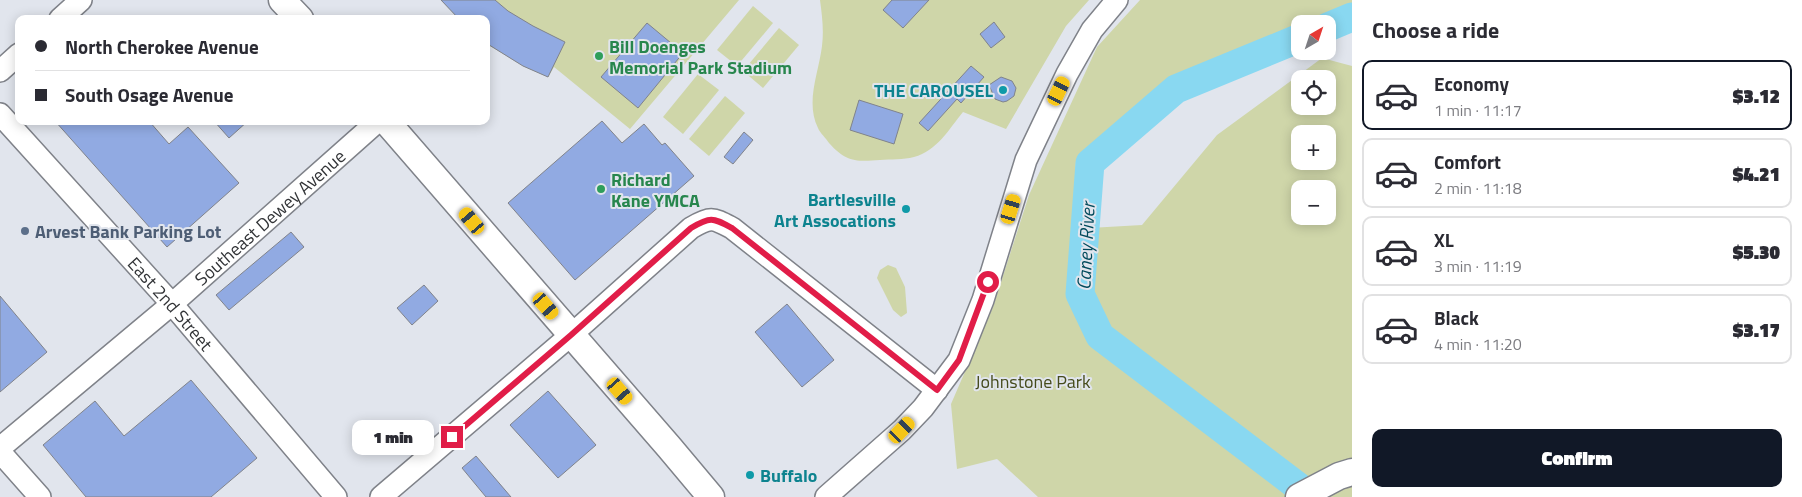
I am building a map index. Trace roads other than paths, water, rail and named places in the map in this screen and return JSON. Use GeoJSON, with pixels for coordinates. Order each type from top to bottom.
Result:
{"type":"FeatureCollection","features":[{"type":"Feature","properties":{"kind":"main road"},"geometry":{"type":"LineString","coordinates":[[282,0],[296,15]]}},
{"type":"Feature","properties":{"kind":"main road"},"geometry":{"type":"LineString","coordinates":[[389,125],[670,446],[711,497]]}},
{"type":"Feature","properties":{"kind":"main road"},"geometry":{"type":"LineString","coordinates":[[1300,497],[1340,476],[1352,472]]}},
{"type":"Feature","properties":{"kind":"street"},"geometry":{"type":"LineString","coordinates":[[64,15],[81,0]]}},
{"type":"Feature","properties":{"kind":"street"},"geometry":{"type":"LineString","coordinates":[[826,497],[902,430],[923,408],[959,360],[983,300],[1026,160],[1071,67],[1092,30],[1117,0]]}},
{"type":"Feature","properties":{"kind":"street"},"geometry":{"type":"LineString","coordinates":[[0,71],[15,58]]}},
{"type":"Feature","properties":{"kind":"street","name":"East 2nd Street"},"geometry":{"type":"LineString","coordinates":[[0,114],[172,304],[336,497]]}},
{"type":"Feature","properties":{"kind":"street","name":"Southeast Dewey Avenue"},"geometry":{"type":"LineString","coordinates":[[0,450],[172,304],[373,125]]}},
{"type":"Feature","properties":{"kind":"street"},"geometry":{"type":"LineString","coordinates":[[381,497],[571,335],[691,228],[707,220],[717,220],[732,228],[937,390]]}},
{"type":"Feature","properties":{"kind":"street"},"geometry":{"type":"LineString","coordinates":[[0,450],[40,497]]}},
{"type":"Feature","properties":{"kind":"waterway","name":"Caney River"},"geometry":{"type":"LineString","coordinates":[[1336,24],[1352,17]]}},
{"type":"Feature","properties":{"kind":"waterway","name":"Caney River"},"geometry":{"type":"LineString","coordinates":[[1291,42],[1176,89],[1090,163],[1080,294],[1100,336],[1312,497]]}},
{"type":"Feature","properties":{"kind":"place","name":"Bill Doenges Memorial Park Stadium"},"geometry":{"type":"Point","coordinates":[599,56]}},
{"type":"Feature","properties":{"kind":"place","name":"THE CAROUSEL"},"geometry":{"type":"Point","coordinates":[1003,90]}},
{"type":"Feature","properties":{"kind":"place","name":"Richard Kane YMCA"},"geometry":{"type":"Point","coordinates":[601,189]}},
{"type":"Feature","properties":{"kind":"place","name":"Bartlesville Art Assocations"},"geometry":{"type":"Point","coordinates":[906,209]}},
{"type":"Feature","properties":{"kind":"place","name":"Arvest Bank Parking Lot"},"geometry":{"type":"Point","coordinates":[25,231]}},
{"type":"Feature","properties":{"kind":"place","name":"Buffalo"},"geometry":{"type":"Point","coordinates":[750,475]}},
{"type":"Feature","properties":{"kind":"park label","name":"Johnstone Park"},"geometry":{"type":"Point","coordinates":[1033,381]}}]}
